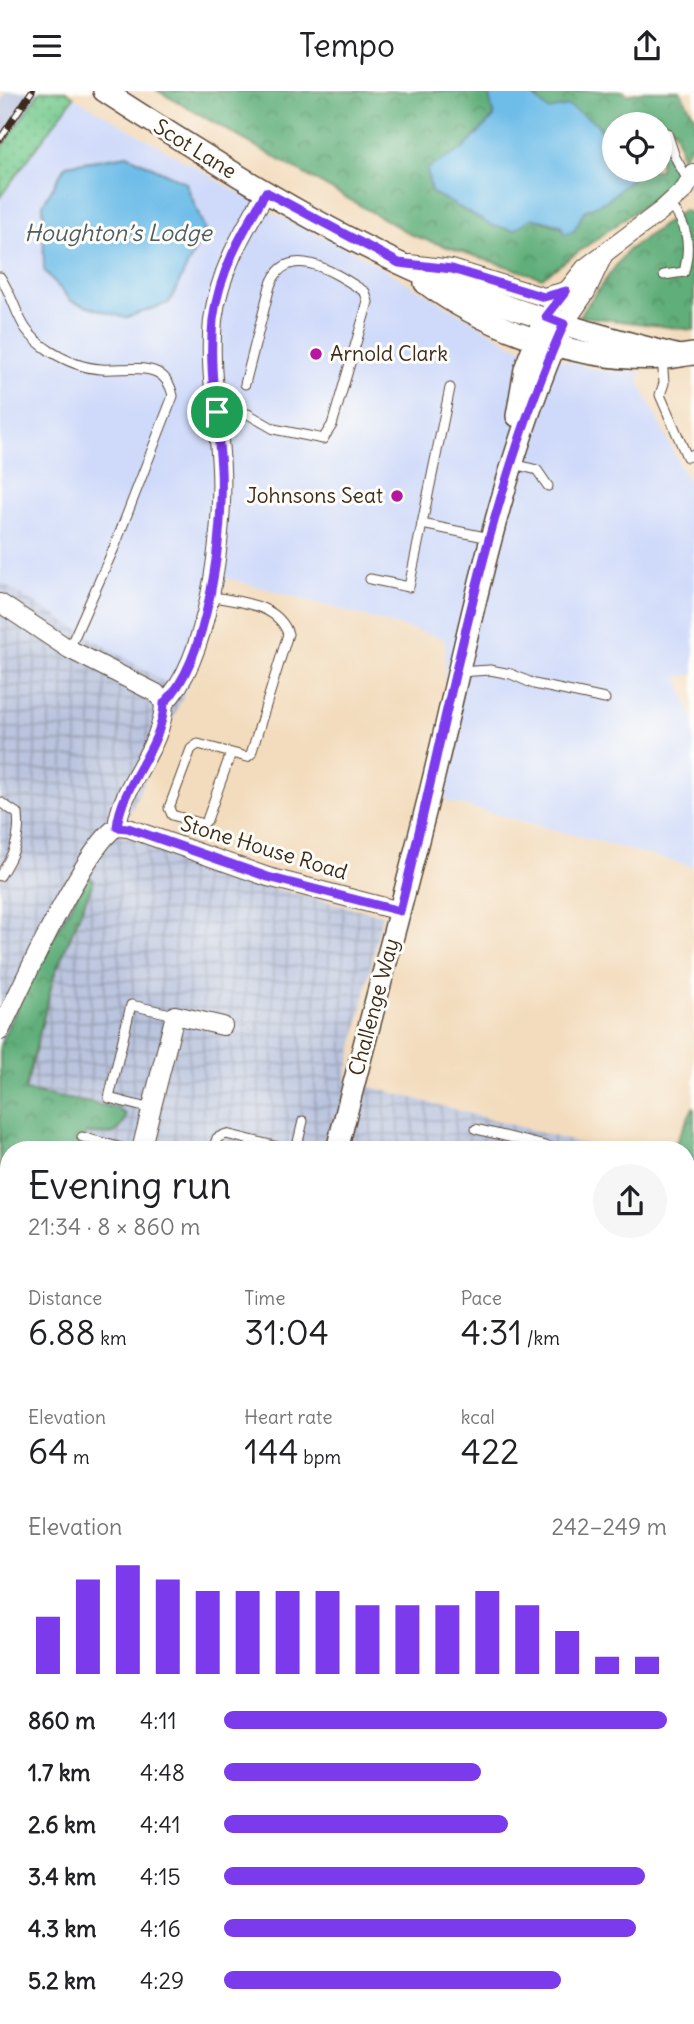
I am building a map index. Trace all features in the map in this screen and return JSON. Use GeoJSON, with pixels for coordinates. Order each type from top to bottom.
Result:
{"type":"FeatureCollection","features":[{"type":"Feature","properties":{"kind":"street","name":"Scot Lane"},"geometry":{"type":"LineString","coordinates":[[104,91],[266,192],[399,263],[555,321],[678,356]]}},
{"type":"Feature","properties":{"kind":"street"},"geometry":{"type":"LineString","coordinates":[[545,342],[566,291],[585,268],[669,203],[692,178]]}},
{"type":"Feature","properties":{"kind":"street"},"geometry":{"type":"LineString","coordinates":[[164,703],[178,690],[190,664],[209,596],[219,535],[221,472],[211,348],[220,283],[239,239],[266,192]]}},
{"type":"Feature","properties":{"kind":"street"},"geometry":{"type":"LineString","coordinates":[[555,321],[586,292],[603,256]]}},
{"type":"Feature","properties":{"kind":"street","name":"Scot Lane"},"geometry":{"type":"LineString","coordinates":[[399,263],[438,293],[545,342],[601,355],[678,356]]}},
{"type":"Feature","properties":{"kind":"street"},"geometry":{"type":"LineString","coordinates":[[399,263],[452,269],[544,297],[566,291]]}},
{"type":"Feature","properties":{"kind":"street","name":"Challenge Way"},"geometry":{"type":"LineString","coordinates":[[339,1141],[400,911],[457,672],[512,460],[520,387],[545,342]]}},
{"type":"Feature","properties":{"kind":"street"},"geometry":{"type":"LineString","coordinates":[[0,603],[69,649],[156,693],[164,703],[164,718],[123,799],[117,827],[103,837],[94,851],[43,943],[0,1031]]}},
{"type":"Feature","properties":{"kind":"street","name":"Stone House Road"},"geometry":{"type":"LineString","coordinates":[[117,827],[128,828],[268,877],[400,911]]}},
{"type":"Feature","properties":{"kind":"street"},"geometry":{"type":"LineString","coordinates":[[143,1141],[175,1015],[223,1026]]}},
{"type":"Feature","properties":{"kind":"lane"},"geometry":{"type":"LineString","coordinates":[[672,148],[675,157],[692,178]]}},
{"type":"Feature","properties":{"kind":"lane"},"geometry":{"type":"LineString","coordinates":[[664,275],[684,272],[688,235],[683,219],[669,203]]}},
{"type":"Feature","properties":{"kind":"lane"},"geometry":{"type":"LineString","coordinates":[[217,412],[242,412],[275,429],[323,439],[332,425],[368,302],[365,292],[310,262],[292,261],[283,266],[274,275],[270,286],[245,383]]}},
{"type":"Feature","properties":{"kind":"lane"},"geometry":{"type":"LineString","coordinates":[[0,277],[27,332],[50,351],[91,368],[156,370],[167,379],[173,396],[110,558],[69,649]]}},
{"type":"Feature","properties":{"kind":"lane"},"geometry":{"type":"LineString","coordinates":[[678,356],[660,395],[687,457],[694,454]]}},
{"type":"Feature","properties":{"kind":"lane"},"geometry":{"type":"LineString","coordinates":[[370,579],[409,587],[450,388]]}},
{"type":"Feature","properties":{"kind":"lane"},"geometry":{"type":"LineString","coordinates":[[512,460],[537,470],[548,486]]}},
{"type":"Feature","properties":{"kind":"lane"},"geometry":{"type":"LineString","coordinates":[[422,524],[491,538]]}},
{"type":"Feature","properties":{"kind":"lane"},"geometry":{"type":"LineString","coordinates":[[209,596],[273,612],[284,621],[289,634],[255,747],[247,757],[198,744],[191,749],[169,808],[172,814],[203,824],[207,820],[231,753]]}},
{"type":"Feature","properties":{"kind":"lane"},"geometry":{"type":"LineString","coordinates":[[457,672],[490,670],[512,674],[534,684],[605,699]]}},
{"type":"Feature","properties":{"kind":"lane"},"geometry":{"type":"LineString","coordinates":[[0,802],[18,814],[20,833],[13,855],[0,876]]}},
{"type":"Feature","properties":{"kind":"lane"},"geometry":{"type":"LineString","coordinates":[[151,1109],[109,1098],[131,1005],[175,1015]]}},
{"type":"Feature","properties":{"kind":"lane"},"geometry":{"type":"LineString","coordinates":[[298,1141],[303,1121]]}},
{"type":"Feature","properties":{"kind":"lane"},"geometry":{"type":"LineString","coordinates":[[476,1129],[525,1141]]}},
{"type":"Feature","properties":{"kind":"lane"},"geometry":{"type":"LineString","coordinates":[[216,1141],[226,1134],[254,1141]]}},
{"type":"Feature","properties":{"kind":"lane"},"geometry":{"type":"LineString","coordinates":[[82,1137],[96,1141]]}},
{"type":"Feature","properties":{"kind":"shaded area"},"geometry":{"type":"Polygon","coordinates":[[[7,91],[66,91],[74,97],[0,197],[0,102],[7,91]]]}},
{"type":"Feature","properties":{"kind":"shaded area"},"geometry":{"type":"Polygon","coordinates":[[[74,97],[277,215],[351,250],[513,345],[601,371],[641,372],[639,382],[694,494],[694,675],[677,676],[694,721],[694,867],[446,801],[445,639],[227,578],[184,694],[0,582],[0,197],[74,97]]]}},
{"type":"Feature","properties":{"kind":"shaded area"},"geometry":{"type":"Polygon","coordinates":[[[0,582],[184,694],[120,834],[265,886],[382,915],[346,1080],[571,1141],[0,1141],[0,582]]]}},
{"type":"Feature","properties":{"kind":"green space"},"geometry":{"type":"Polygon","coordinates":[[[40,91],[66,91],[74,97],[0,197],[0,151],[40,91]]]}},
{"type":"Feature","properties":{"kind":"green space"},"geometry":{"type":"Polygon","coordinates":[[[158,91],[488,91],[494,116],[463,149],[428,169],[431,191],[493,226],[532,218],[574,231],[584,211],[608,200],[628,182],[669,182],[653,198],[542,278],[414,236],[158,91]]]}},
{"type":"Feature","properties":{"kind":"green space"},"geometry":{"type":"Polygon","coordinates":[[[534,91],[623,91],[627,95],[645,91],[680,91],[694,116],[694,143],[681,158],[679,143],[672,129],[672,112],[602,112],[602,130],[588,119],[551,111],[537,100],[534,91]]]}},
{"type":"Feature","properties":{"kind":"green space"},"geometry":{"type":"Polygon","coordinates":[[[672,162],[678,173],[672,179],[672,162]]]}},
{"type":"Feature","properties":{"kind":"green space"},"geometry":{"type":"Polygon","coordinates":[[[684,210],[694,216],[694,330],[579,316],[627,251],[684,210]]]}},
{"type":"Feature","properties":{"kind":"green space"},"geometry":{"type":"Polygon","coordinates":[[[87,877],[94,880],[54,976],[25,1091],[117,1108],[126,1115],[117,1131],[100,1135],[86,1133],[85,1141],[0,1141],[0,1045],[32,975],[87,877]]]}},
{"type":"Feature","properties":{"kind":"green space"},"geometry":{"type":"Polygon","coordinates":[[[694,1106],[694,1141],[676,1141],[694,1106]]]}},
{"type":"Feature","properties":{"kind":"water"},"geometry":{"type":"Polygon","coordinates":[[[488,91],[534,91],[534,97],[548,110],[569,106],[596,123],[602,132],[602,182],[628,182],[608,200],[584,211],[574,231],[564,234],[561,225],[532,218],[514,230],[493,226],[431,192],[427,169],[463,149],[494,117],[488,91]]]}},
{"type":"Feature","properties":{"kind":"water","name":"Houghton’s Lodge"},"geometry":{"type":"Polygon","coordinates":[[[127,155],[186,183],[205,230],[169,303],[125,318],[71,301],[44,270],[43,204],[66,165],[127,155]]]}},
{"type":"Feature","properties":{"kind":"railway"},"geometry":{"type":"LineString","coordinates":[[0,139],[32,91]]}},
{"type":"Feature","properties":{"kind":"place","name":"Arnold Clark"},"geometry":{"type":"Point","coordinates":[316,354]}},
{"type":"Feature","properties":{"kind":"place","name":"Johnsons Seat"},"geometry":{"type":"Point","coordinates":[397,496]}},
{"type":"Feature","properties":{"kind":"route"},"geometry":{"type":"LineString","coordinates":[[266,192],[399,263],[452,269],[536,296],[553,297],[566,291],[546,317],[564,324],[541,373],[512,456],[400,911],[268,877],[128,828],[117,827],[123,799],[164,718],[164,703],[178,690],[190,664],[201,630],[219,535],[221,472],[217,412],[211,348],[220,283],[239,239],[266,192]]}}]}
